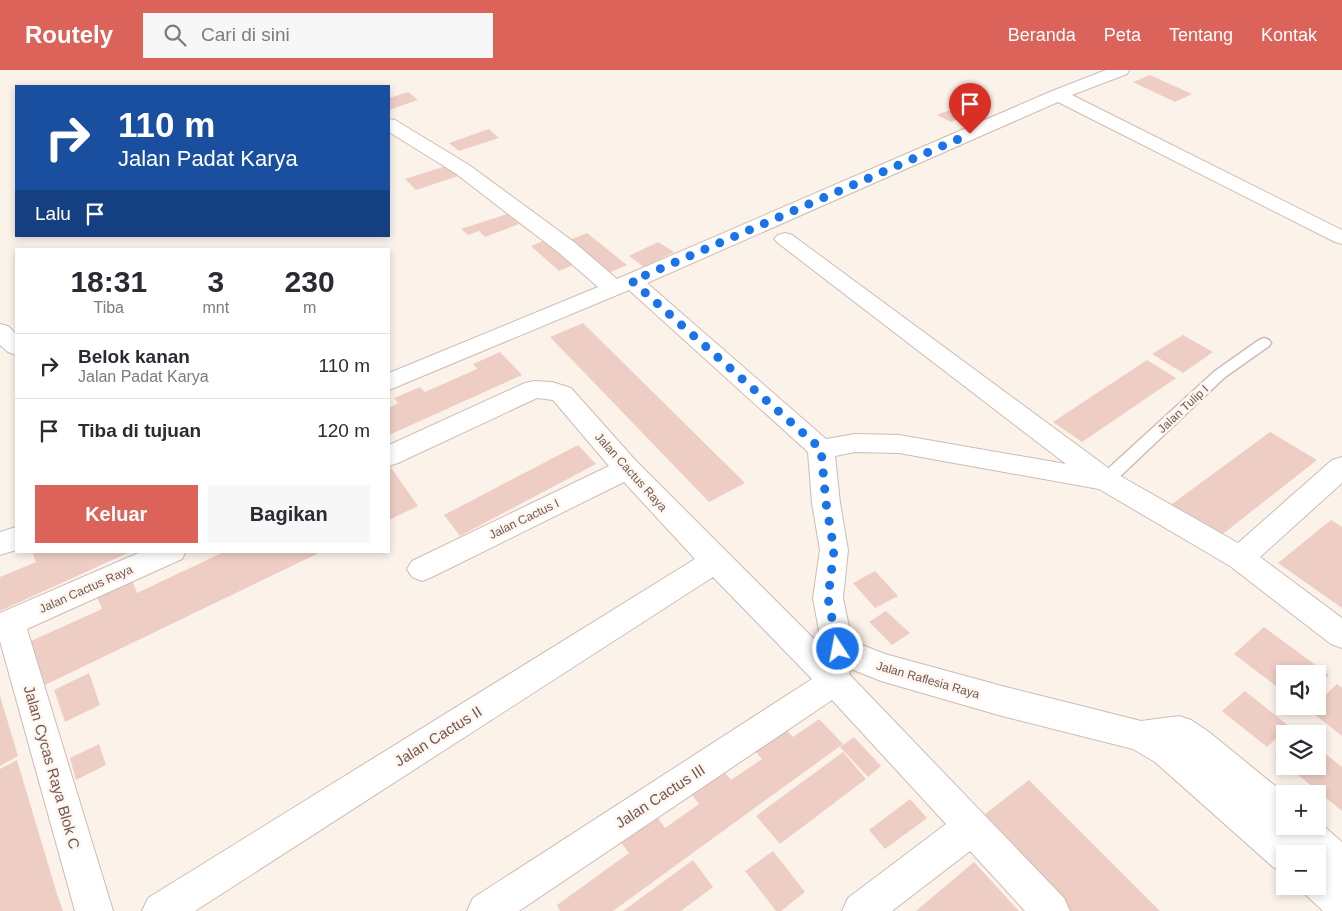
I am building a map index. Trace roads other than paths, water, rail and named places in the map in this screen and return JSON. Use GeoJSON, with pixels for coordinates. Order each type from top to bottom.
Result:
{"type":"FeatureCollection","features":[{"type":"Feature","properties":{"kind":"street"},"geometry":{"type":"LineString","coordinates":[[390,382],[622,285],[1058,95],[1121,70]]}},
{"type":"Feature","properties":{"kind":"street"},"geometry":{"type":"LineString","coordinates":[[1058,95],[1342,238]]}},
{"type":"Feature","properties":{"kind":"street"},"geometry":{"type":"LineString","coordinates":[[390,125],[462,169],[622,285],[821,449],[826,503],[834,550],[828,598],[836,665]]}},
{"type":"Feature","properties":{"kind":"street"},"geometry":{"type":"LineString","coordinates":[[785,239],[1106,480],[1240,558],[1342,635]]}},
{"type":"Feature","properties":{"kind":"street"},"geometry":{"type":"LineString","coordinates":[[0,331],[15,346]]}},
{"type":"Feature","properties":{"kind":"street"},"geometry":{"type":"LineString","coordinates":[[0,363],[15,357]]}},
{"type":"Feature","properties":{"kind":"street","name":"Jalan Cactus Raya"},"geometry":{"type":"LineString","coordinates":[[390,456],[534,389],[543,389],[562,394],[626,469],[715,562],[836,665],[973,826],[1051,911]]}},
{"type":"Feature","properties":{"kind":"street"},"geometry":{"type":"LineString","coordinates":[[821,449],[855,443],[899,444],[1106,480]]}},
{"type":"Feature","properties":{"kind":"street"},"geometry":{"type":"LineString","coordinates":[[1240,558],[1331,492],[1342,467]]}},
{"type":"Feature","properties":{"kind":"street","name":"Jalan Cactus I"},"geometry":{"type":"LineString","coordinates":[[422,569],[626,469]]}},
{"type":"Feature","properties":{"kind":"street"},"geometry":{"type":"LineString","coordinates":[[0,544],[15,538]]}},
{"type":"Feature","properties":{"kind":"street","name":"Jalan Cactus Raya"},"geometry":{"type":"LineString","coordinates":[[5,624],[167,553]]}},
{"type":"Feature","properties":{"kind":"street","name":"Jalan Cactus II"},"geometry":{"type":"LineString","coordinates":[[161,911],[715,562]]}},
{"type":"Feature","properties":{"kind":"street","name":"Jalan Cycas Raya Blok C"},"geometry":{"type":"LineString","coordinates":[[5,624],[94,911]]}},
{"type":"Feature","properties":{"kind":"street","name":"Jalan Raflesia Raya"},"geometry":{"type":"LineString","coordinates":[[836,665],[881,667],[1002,701],[1141,736],[1167,751],[1276,845]]}},
{"type":"Feature","properties":{"kind":"street","name":"Jalan Cactus III"},"geometry":{"type":"LineString","coordinates":[[486,911],[836,665]]}},
{"type":"Feature","properties":{"kind":"street","name":"Jalan Raflesia Raya"},"geometry":{"type":"LineString","coordinates":[[1141,736],[1179,731],[1197,743],[1276,809]]}},
{"type":"Feature","properties":{"kind":"street"},"geometry":{"type":"LineString","coordinates":[[861,911],[973,826]]}},
{"type":"Feature","properties":{"kind":"street"},"geometry":{"type":"LineString","coordinates":[[1306,835],[1342,866]]}},
{"type":"Feature","properties":{"kind":"street"},"geometry":{"type":"LineString","coordinates":[[1326,888],[1342,903]]}},
{"type":"Feature","properties":{"kind":"lane","name":"Jalan Tulip I"},"geometry":{"type":"LineString","coordinates":[[1106,480],[1220,374],[1264,344]]}}]}
